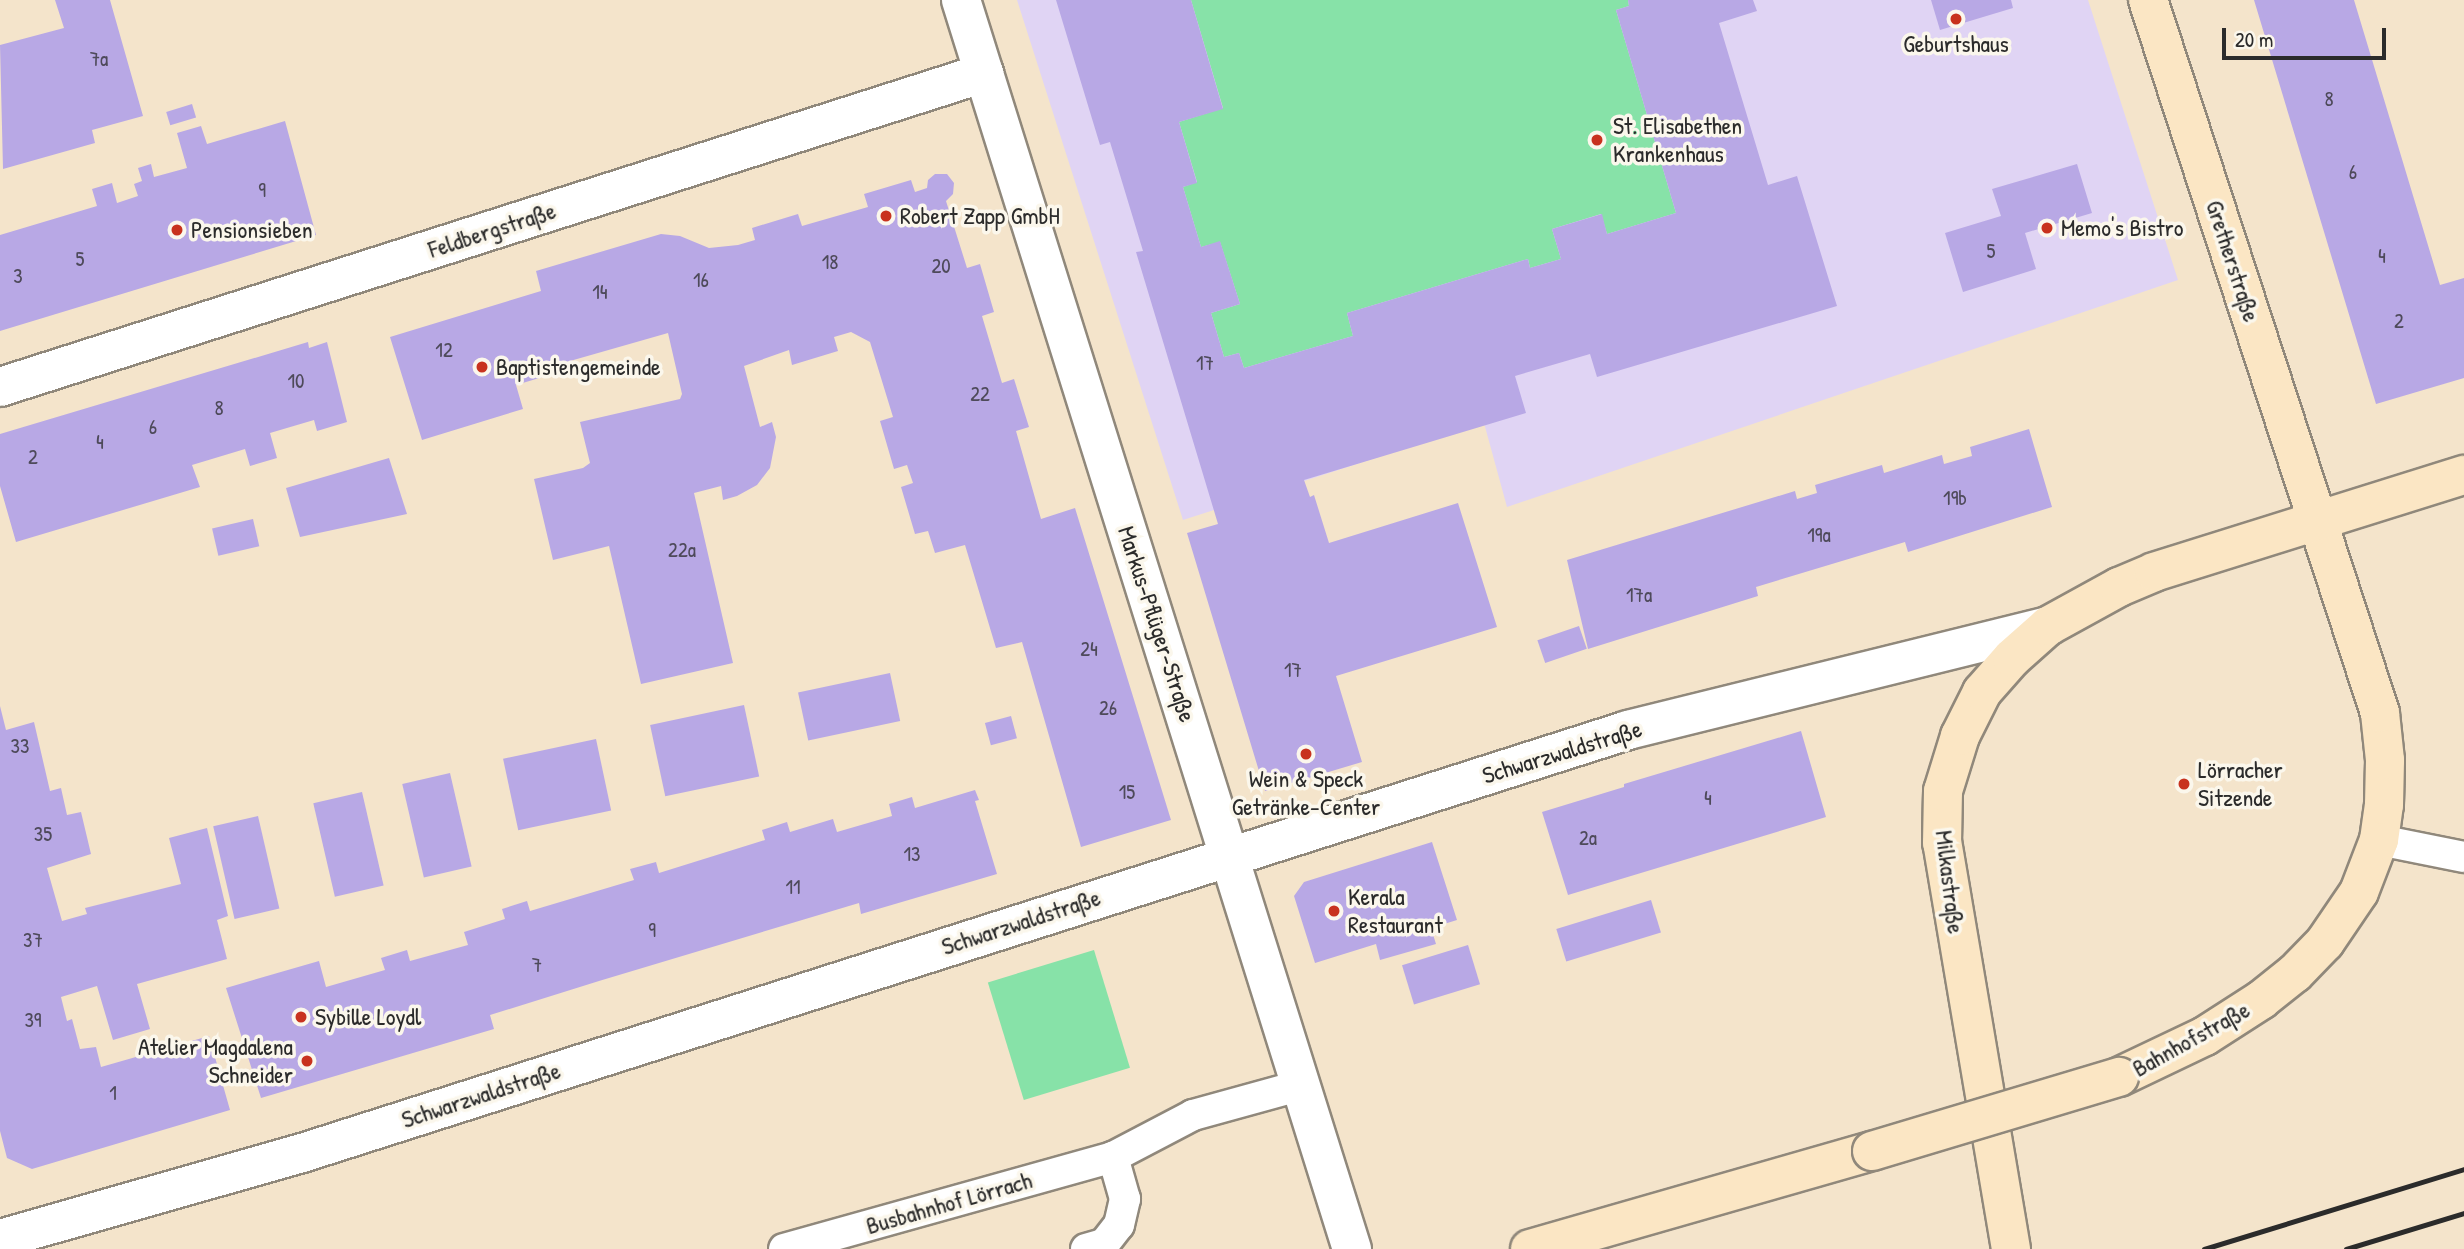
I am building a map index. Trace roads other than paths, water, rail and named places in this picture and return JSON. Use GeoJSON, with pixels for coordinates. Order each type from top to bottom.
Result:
{"type":"FeatureCollection","features":[{"type":"Feature","properties":{"kind":"main road","name":"Gretherstraße"},"geometry":{"type":"LineString","coordinates":[[2148,0],[2317,522]]}},
{"type":"Feature","properties":{"kind":"main road"},"geometry":{"type":"LineString","coordinates":[[2317,522],[2464,475]]}},
{"type":"Feature","properties":{"kind":"main road","name":"Milkastraße"},"geometry":{"type":"LineString","coordinates":[[2011,1249],[1942,843],[1943,791],[1960,736],[1982,692],[2012,657],[2048,626],[2083,604],[2154,572],[2317,522]]}},
{"type":"Feature","properties":{"kind":"main road","name":"Bahnhofstraße"},"geometry":{"type":"LineString","coordinates":[[1530,1249],[2119,1077],[2205,1036],[2261,1000],[2295,973],[2325,942],[2359,892],[2379,840],[2385,760],[2380,713],[2317,522]]}},
{"type":"Feature","properties":{"kind":"street","name":"Markus-Pflüger-Straße"},"geometry":{"type":"LineString","coordinates":[[961,0],[1352,1249]]}},
{"type":"Feature","properties":{"kind":"street","name":"Feldbergstraße"},"geometry":{"type":"LineString","coordinates":[[0,387],[984,73]]}},
{"type":"Feature","properties":{"kind":"street","name":"Schwarzwaldstraße"},"geometry":{"type":"LineString","coordinates":[[0,1239],[302,1153],[1628,730],[2048,626]]}},
{"type":"Feature","properties":{"kind":"lane"},"geometry":{"type":"LineString","coordinates":[[2379,840],[2464,858]]}},
{"type":"Feature","properties":{"kind":"lane","name":"Busbahnhof Lörrach"},"geometry":{"type":"LineString","coordinates":[[784,1249],[1114,1157],[1193,1115],[1302,1085]]}},
{"type":"Feature","properties":{"kind":"lane"},"geometry":{"type":"LineString","coordinates":[[1086,1249],[1104,1244],[1119,1226],[1125,1199],[1114,1157]]}},
{"type":"Feature","properties":{"kind":"railway"},"geometry":{"type":"LineString","coordinates":[[2204,1249],[2464,1169]]}},
{"type":"Feature","properties":{"kind":"railway"},"geometry":{"type":"LineString","coordinates":[[2346,1249],[2464,1213]]}},
{"type":"Feature","properties":{"kind":"place","name":"Geburtshaus"},"geometry":{"type":"Point","coordinates":[1956,19]}},
{"type":"Feature","properties":{"kind":"place","name":"St. Elisabethen Krankenhaus"},"geometry":{"type":"Point","coordinates":[1597,140]}},
{"type":"Feature","properties":{"kind":"place","name":"Robert Zapp GmbH"},"geometry":{"type":"Point","coordinates":[886,216]}},
{"type":"Feature","properties":{"kind":"place","name":"Memo's Bistro"},"geometry":{"type":"Point","coordinates":[2047,228]}},
{"type":"Feature","properties":{"kind":"place","name":"Pensionsieben"},"geometry":{"type":"Point","coordinates":[177,230]}},
{"type":"Feature","properties":{"kind":"place","name":"Baptistengemeinde"},"geometry":{"type":"Point","coordinates":[482,367]}},
{"type":"Feature","properties":{"kind":"place","name":"Wein & Speck Getränke-Center"},"geometry":{"type":"Point","coordinates":[1306,754]}},
{"type":"Feature","properties":{"kind":"place","name":"Lörracher Sitzende"},"geometry":{"type":"Point","coordinates":[2184,784]}},
{"type":"Feature","properties":{"kind":"place","name":"Kerala Restaurant"},"geometry":{"type":"Point","coordinates":[1334,911]}},
{"type":"Feature","properties":{"kind":"place","name":"Sybille Loydl"},"geometry":{"type":"Point","coordinates":[301,1017]}},
{"type":"Feature","properties":{"kind":"place","name":"Atelier Magdalena Schneider"},"geometry":{"type":"Point","coordinates":[307,1061]}}]}
